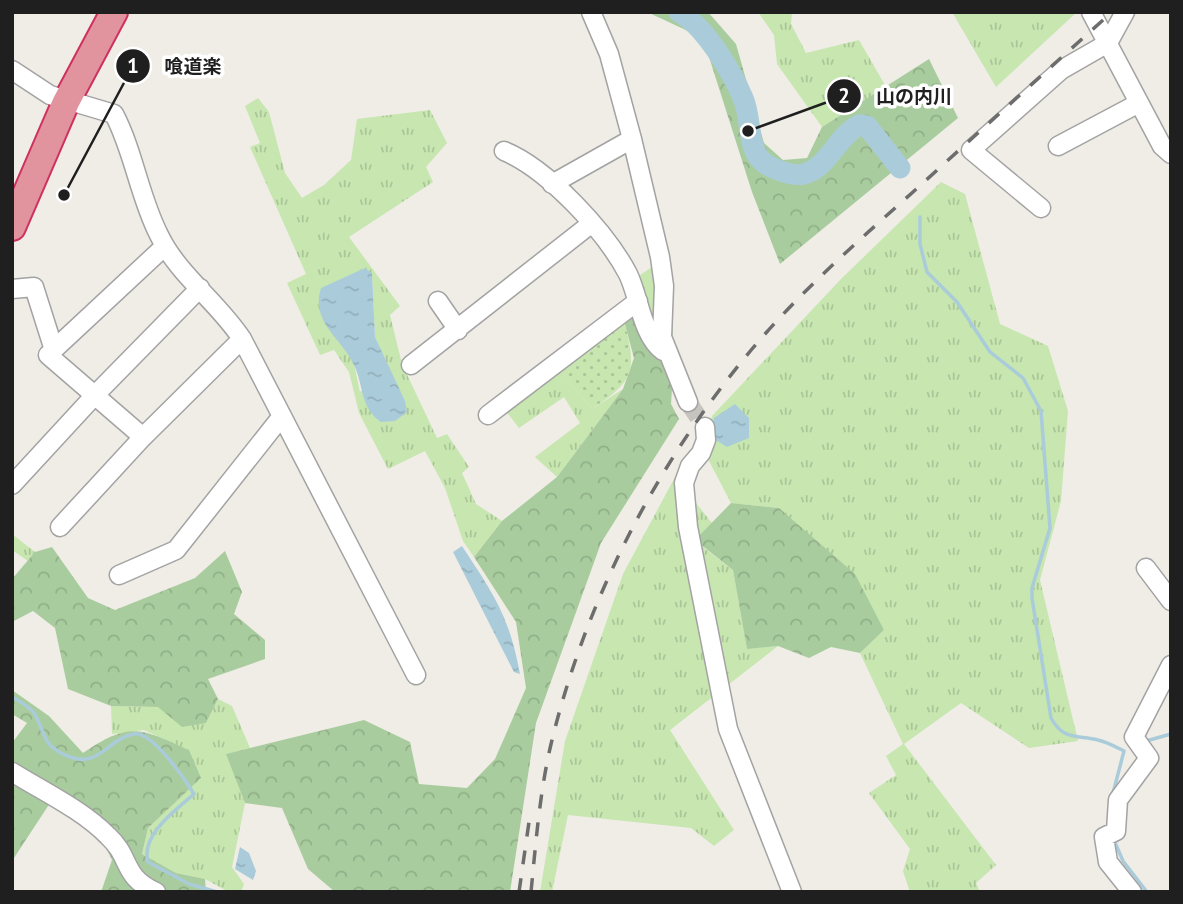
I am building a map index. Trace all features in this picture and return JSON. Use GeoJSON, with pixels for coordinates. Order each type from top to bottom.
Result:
{"type":"FeatureCollection","features":[{"type":"Feature","properties":{"kind":"highway"},"geometry":{"type":"LineString","coordinates":[[12,227],[66,102],[114,12]]}},
{"type":"Feature","properties":{"kind":"street"},"geometry":{"type":"LineString","coordinates":[[591,12],[609,54],[632,139],[660,257],[664,286],[663,337],[688,402]]}},
{"type":"Feature","properties":{"kind":"street"},"geometry":{"type":"LineString","coordinates":[[1091,12],[1139,103],[1168,147]]}},
{"type":"Feature","properties":{"kind":"street"},"geometry":{"type":"LineString","coordinates":[[1041,208],[971,150],[1061,70],[1108,43],[1125,12]]}},
{"type":"Feature","properties":{"kind":"street"},"geometry":{"type":"LineString","coordinates":[[12,71],[50,96],[66,102],[94,106],[114,114],[125,135],[146,206],[165,246],[200,289],[229,318],[242,339],[416,675]]}},
{"type":"Feature","properties":{"kind":"street"},"geometry":{"type":"LineString","coordinates":[[1058,146],[1139,103]]}},
{"type":"Feature","properties":{"kind":"street"},"geometry":{"type":"LineString","coordinates":[[552,184],[632,139]]}},
{"type":"Feature","properties":{"kind":"street"},"geometry":{"type":"LineString","coordinates":[[504,151],[552,184],[592,223],[614,250],[657,347],[667,353]]}},
{"type":"Feature","properties":{"kind":"street"},"geometry":{"type":"LineString","coordinates":[[411,365],[490,306],[499,293],[592,223]]}},
{"type":"Feature","properties":{"kind":"street"},"geometry":{"type":"LineString","coordinates":[[143,437],[48,355],[165,246]]}},
{"type":"Feature","properties":{"kind":"street"},"geometry":{"type":"LineString","coordinates":[[12,289],[34,287],[54,350]]}},
{"type":"Feature","properties":{"kind":"street"},"geometry":{"type":"LineString","coordinates":[[12,485],[94,395],[200,289]]}},
{"type":"Feature","properties":{"kind":"street"},"geometry":{"type":"LineString","coordinates":[[438,301],[458,330]]}},
{"type":"Feature","properties":{"kind":"street"},"geometry":{"type":"LineString","coordinates":[[488,415],[638,301]]}},
{"type":"Feature","properties":{"kind":"street"},"geometry":{"type":"LineString","coordinates":[[61,527],[143,437],[242,339]]}},
{"type":"Feature","properties":{"kind":"street"},"geometry":{"type":"LineString","coordinates":[[118,575],[176,550],[282,415]]}},
{"type":"Feature","properties":{"kind":"street"},"geometry":{"type":"LineString","coordinates":[[705,427],[706,440],[701,453],[690,466],[684,483],[688,527],[728,729],[792,892]]}},
{"type":"Feature","properties":{"kind":"street"},"geometry":{"type":"LineString","coordinates":[[1146,568],[1171,601]]}},
{"type":"Feature","properties":{"kind":"street"},"geometry":{"type":"LineString","coordinates":[[1132,892],[1108,862],[1110,834],[1118,800],[1149,758],[1138,743],[1171,665]]}},
{"type":"Feature","properties":{"kind":"street"},"geometry":{"type":"LineString","coordinates":[[12,772],[85,817],[110,837],[123,853],[131,877],[156,892]]}},
{"type":"Feature","properties":{"kind":"green space"},"geometry":{"type":"Polygon","coordinates":[[[647,12],[708,12],[736,44],[764,143],[783,160],[807,158],[822,127],[929,59],[958,118],[780,264],[752,192],[703,38],[647,12]]]}},
{"type":"Feature","properties":{"kind":"green space"},"geometry":{"type":"Polygon","coordinates":[[[758,12],[792,12],[791,24],[806,53],[859,40],[886,87],[822,127],[777,64],[774,35],[758,12]]]}},
{"type":"Feature","properties":{"kind":"green space"},"geometry":{"type":"Polygon","coordinates":[[[952,12],[1077,12],[996,87],[952,12]]]}},
{"type":"Feature","properties":{"kind":"green space"},"geometry":{"type":"Polygon","coordinates":[[[258,98],[269,112],[285,173],[302,198],[324,185],[351,160],[357,119],[430,110],[447,143],[426,167],[433,182],[349,237],[400,306],[390,315],[402,364],[437,438],[447,434],[469,467],[462,473],[476,504],[502,521],[474,557],[463,541],[445,488],[425,451],[388,469],[359,413],[349,372],[334,350],[320,355],[287,283],[306,274],[250,147],[260,143],[245,106],[258,98]],[[372,274],[354,364],[360,392],[386,366],[375,337],[372,274]]]}},
{"type":"Feature","properties":{"kind":"green space"},"geometry":{"type":"Polygon","coordinates":[[[941,182],[965,194],[1000,324],[1048,346],[1068,411],[1061,501],[1040,580],[1078,741],[1029,748],[961,703],[904,744],[996,865],[976,883],[980,892],[910,892],[903,871],[910,849],[869,793],[896,775],[886,756],[903,744],[860,653],[884,630],[779,508],[731,503],[708,459],[712,416],[841,279],[941,182]]]}},
{"type":"Feature","properties":{"kind":"green space"},"geometry":{"type":"Polygon","coordinates":[[[656,264],[673,308],[673,374],[657,356],[636,278],[656,264]]]}},
{"type":"Feature","properties":{"kind":"green space"},"geometry":{"type":"Polygon","coordinates":[[[638,310],[656,356],[673,374],[671,404],[679,419],[601,543],[536,723],[510,892],[335,892],[308,869],[282,808],[245,803],[226,754],[364,720],[410,742],[419,784],[467,788],[495,759],[526,688],[516,622],[474,557],[502,521],[557,477],[623,389],[634,358],[624,321],[638,310]]]}},
{"type":"Feature","properties":{"kind":"green space"},"geometry":{"type":"Polygon","coordinates":[[[624,321],[631,352],[629,373],[617,390],[592,409],[559,369],[624,321]]]}},
{"type":"Feature","properties":{"kind":"green space"},"geometry":{"type":"Polygon","coordinates":[[[559,369],[592,409],[623,389],[557,477],[535,457],[580,423],[564,397],[519,428],[505,410],[559,369]]]}},
{"type":"Feature","properties":{"kind":"green space"},"geometry":{"type":"Polygon","coordinates":[[[675,477],[712,523],[695,541],[733,570],[747,648],[778,646],[670,730],[734,830],[714,846],[691,828],[568,815],[552,892],[540,892],[565,741],[623,574],[675,477]]]}},
{"type":"Feature","properties":{"kind":"green space"},"geometry":{"type":"Polygon","coordinates":[[[731,503],[779,508],[855,574],[884,630],[860,653],[831,647],[809,658],[778,646],[747,649],[733,570],[695,540],[731,503]]]}},
{"type":"Feature","properties":{"kind":"green space"},"geometry":{"type":"Polygon","coordinates":[[[12,534],[35,552],[28,561],[12,550],[12,534]]]}},
{"type":"Feature","properties":{"kind":"green space"},"geometry":{"type":"Polygon","coordinates":[[[52,547],[88,598],[115,610],[195,578],[225,551],[242,592],[234,614],[265,640],[265,659],[208,679],[218,699],[206,723],[182,727],[158,707],[111,706],[68,689],[55,628],[33,611],[12,622],[12,579],[35,552],[52,547]]]}},
{"type":"Feature","properties":{"kind":"green space"},"geometry":{"type":"Polygon","coordinates":[[[12,690],[49,716],[83,753],[113,736],[135,731],[189,750],[201,778],[148,828],[142,854],[176,873],[205,879],[206,892],[101,892],[112,860],[98,832],[50,803],[12,861],[12,743],[27,723],[12,714],[12,690]]]}},
{"type":"Feature","properties":{"kind":"green space"},"geometry":{"type":"Polygon","coordinates":[[[218,699],[232,706],[250,748],[227,754],[245,803],[232,867],[244,884],[241,892],[229,892],[205,879],[176,873],[142,854],[148,828],[200,778],[188,750],[144,730],[112,734],[111,706],[158,707],[206,723],[218,699]]]}},
{"type":"Feature","properties":{"kind":"water"},"geometry":{"type":"Polygon","coordinates":[[[365,268],[372,273],[375,337],[405,401],[407,412],[395,421],[381,422],[369,410],[354,365],[329,330],[320,311],[321,288],[365,268]]]}},
{"type":"Feature","properties":{"kind":"water"},"geometry":{"type":"Polygon","coordinates":[[[735,404],[749,418],[749,438],[727,447],[714,439],[714,418],[735,404]]]}},
{"type":"Feature","properties":{"kind":"water"},"geometry":{"type":"Polygon","coordinates":[[[462,546],[499,606],[511,636],[520,674],[514,672],[453,552],[462,546]]]}},
{"type":"Feature","properties":{"kind":"water"},"geometry":{"type":"Polygon","coordinates":[[[240,847],[249,853],[256,871],[253,880],[235,869],[240,847]]]}},
{"type":"Feature","properties":{"kind":"waterway"},"geometry":{"type":"LineString","coordinates":[[679,12],[698,27],[732,75],[743,98],[754,149],[767,165],[794,174],[812,171],[826,159],[844,136],[859,125],[867,126],[900,168]]}},
{"type":"Feature","properties":{"kind":"waterway"},"geometry":{"type":"LineString","coordinates":[[920,217],[920,244],[927,272],[957,302],[990,352],[1023,378],[1041,411],[1050,528],[1032,588],[1032,598],[1051,718],[1065,733],[1101,741],[1124,751]]}},
{"type":"Feature","properties":{"kind":"waterway"},"geometry":{"type":"LineString","coordinates":[[12,697],[34,713],[49,744],[70,757],[89,759],[117,741],[134,734],[150,740],[159,748],[194,794],[170,815],[155,833],[149,842],[148,862],[189,884],[217,892]]}},
{"type":"Feature","properties":{"kind":"waterway"},"geometry":{"type":"LineString","coordinates":[[1146,741],[1171,734]]}},
{"type":"Feature","properties":{"kind":"waterway"},"geometry":{"type":"LineString","coordinates":[[1113,793],[1124,751]]}},
{"type":"Feature","properties":{"kind":"waterway"},"geometry":{"type":"LineString","coordinates":[[1113,838],[1123,861],[1147,892]]}},
{"type":"Feature","properties":{"kind":"tunnel"},"geometry":{"type":"LineString","coordinates":[[688,402],[705,427]]}},
{"type":"Feature","properties":{"kind":"railway"},"geometry":{"type":"LineString","coordinates":[[531,892],[544,777],[567,687],[585,634],[630,533],[686,437],[752,349],[810,287],[1112,12]]}},
{"type":"Feature","properties":{"kind":"railway"},"geometry":{"type":"LineString","coordinates":[[519,892],[530,815]]}},
{"type":"Feature","properties":{"kind":"place","name":"山の内川"},"geometry":{"type":"Point","coordinates":[748,131]}},
{"type":"Feature","properties":{"kind":"place","name":"喰道楽"},"geometry":{"type":"Point","coordinates":[64,195]}}]}
